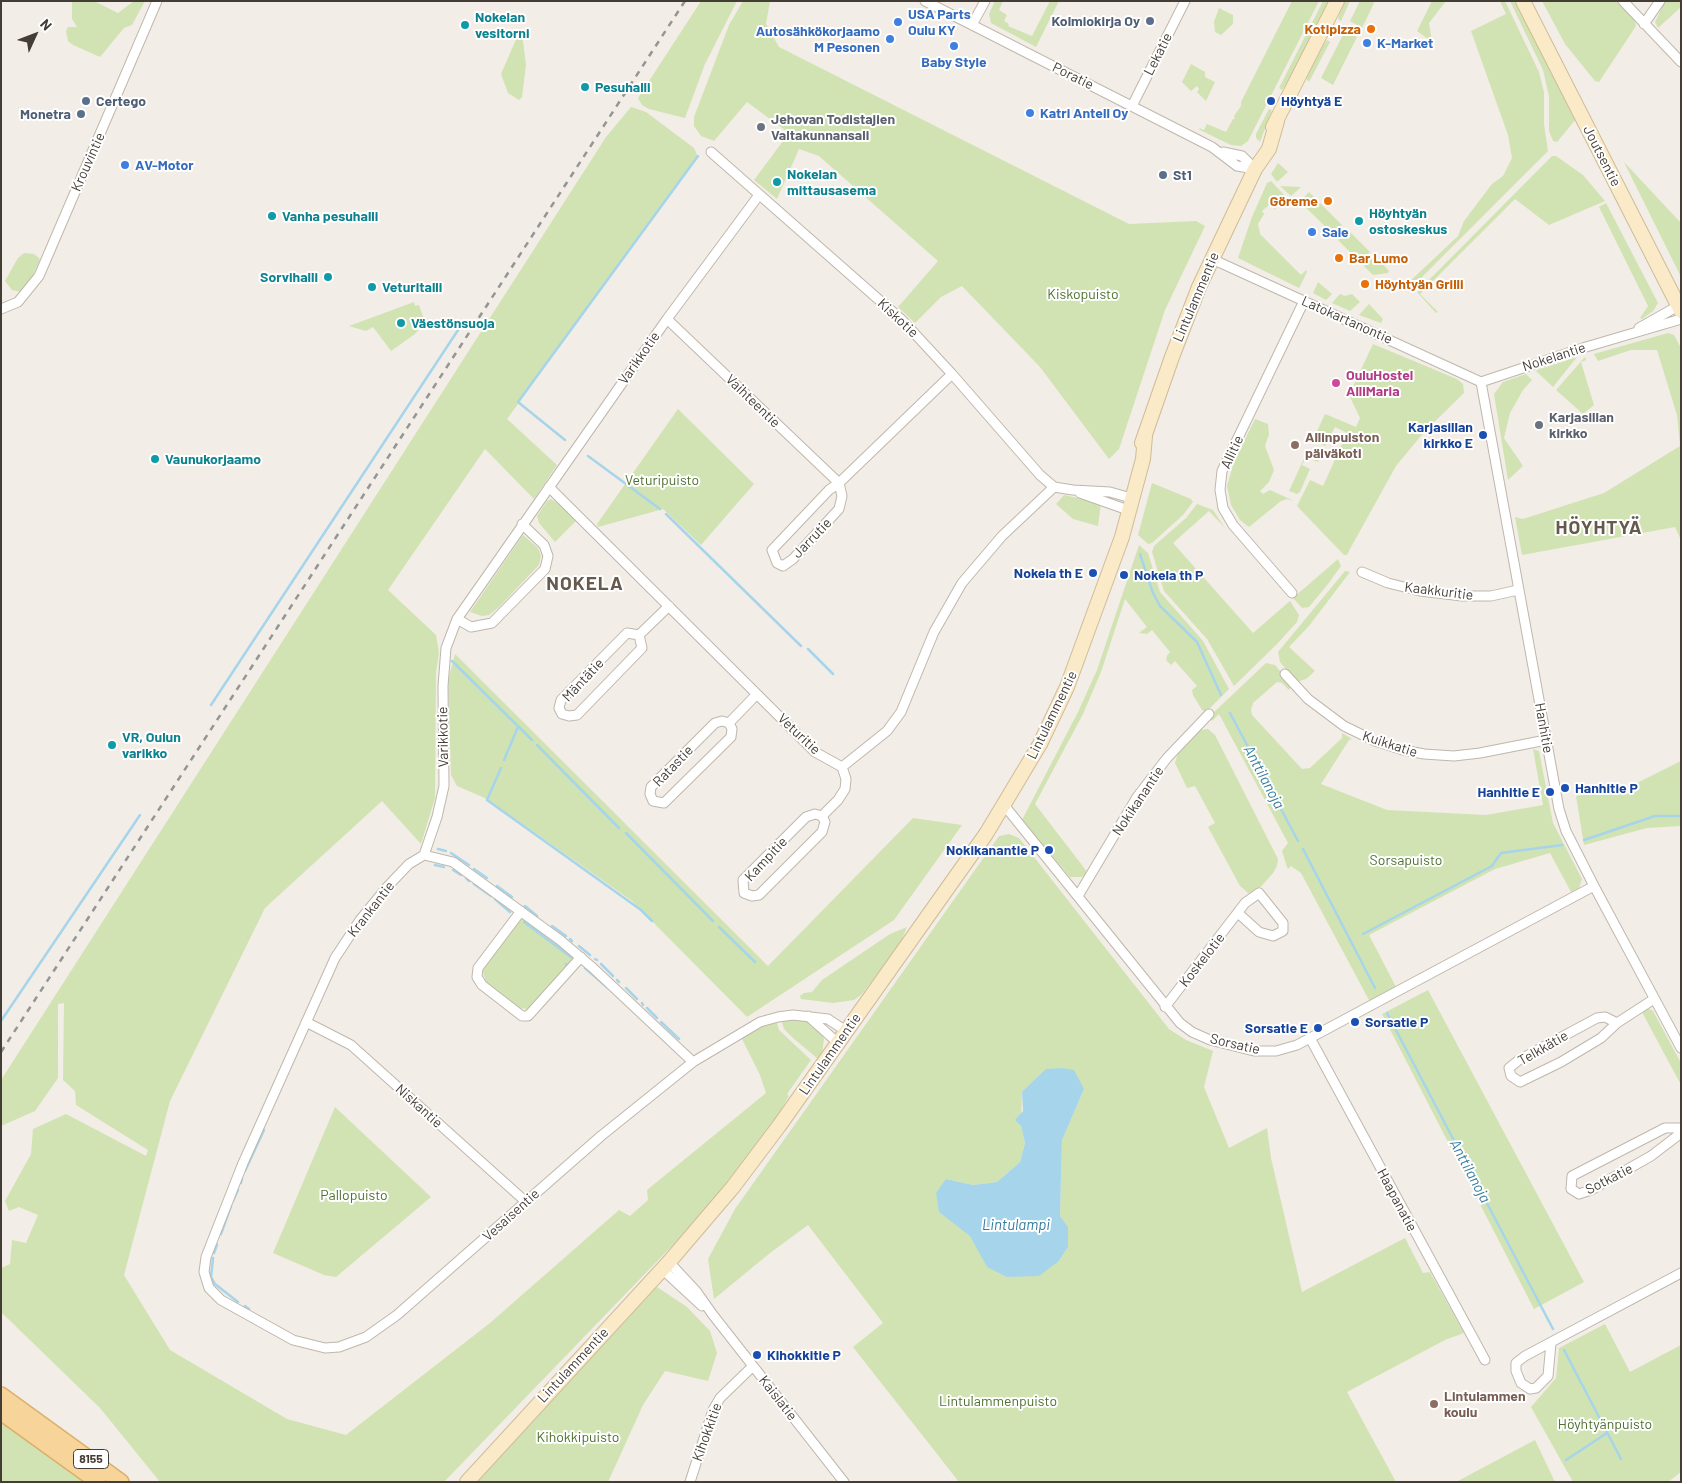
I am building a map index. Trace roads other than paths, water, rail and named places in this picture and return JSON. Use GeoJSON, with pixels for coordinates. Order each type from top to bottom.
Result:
{"type":"FeatureCollection","features":[{"type":"Feature","properties":{"kind":"main road","name":"8155"},"geometry":{"type":"LineString","coordinates":[[1,1396],[57,1443],[98,1482]]}},
{"type":"Feature","properties":{"kind":"main road","name":"8155"},"geometry":{"type":"LineString","coordinates":[[1,1412],[121,1482]]}},
{"type":"Feature","properties":{"kind":"street","name":"Krouvintie"},"geometry":{"type":"LineString","coordinates":[[1,309],[18,302],[39,276],[158,1]]}},
{"type":"Feature","properties":{"kind":"street","name":"Poratie"},"geometry":{"type":"LineString","coordinates":[[925,1],[1220,152],[1242,156],[1257,165]]}},
{"type":"Feature","properties":{"kind":"street"},"geometry":{"type":"LineString","coordinates":[[972,25],[985,1]]}},
{"type":"Feature","properties":{"kind":"street","name":"Lekatie"},"geometry":{"type":"LineString","coordinates":[[1132,106],[1184,1]]}},
{"type":"Feature","properties":{"kind":"street","name":"Lintulammentie"},"geometry":{"type":"LineString","coordinates":[[467,1482],[666,1265],[734,1186],[975,850],[1004,806],[1040,744],[1086,641],[1108,569],[1114,535],[1126,503],[1130,474],[1172,357],[1212,259],[1257,165],[1270,150],[1277,121],[1337,1]]}},
{"type":"Feature","properties":{"kind":"street","name":"Joutsentie"},"geometry":{"type":"LineString","coordinates":[[1523,1],[1680,310]]}},
{"type":"Feature","properties":{"kind":"street"},"geometry":{"type":"LineString","coordinates":[[1623,1],[1681,62]]}},
{"type":"Feature","properties":{"kind":"street"},"geometry":{"type":"LineString","coordinates":[[1644,24],[1660,1]]}},
{"type":"Feature","properties":{"kind":"street","name":"Kiskotie"},"geometry":{"type":"LineString","coordinates":[[711,152],[903,321],[952,374],[1016,450],[1054,487]]}},
{"type":"Feature","properties":{"kind":"street","name":"Varikkotie"},"geometry":{"type":"LineString","coordinates":[[424,855],[437,817],[444,786],[443,702],[446,648],[457,619],[667,319],[759,195]]}},
{"type":"Feature","properties":{"kind":"street","name":"Latokartanontie"},"geometry":{"type":"LineString","coordinates":[[1212,259],[1481,382]]}},
{"type":"Feature","properties":{"kind":"street","name":"Allitie"},"geometry":{"type":"LineString","coordinates":[[1292,593],[1233,525],[1223,508],[1220,490],[1222,471],[1304,301]]}},
{"type":"Feature","properties":{"kind":"street","name":"Nokelantie"},"geometry":{"type":"LineString","coordinates":[[1481,382],[1503,373],[1628,334],[1680,310]]}},
{"type":"Feature","properties":{"kind":"street","name":"Nokelantie"},"geometry":{"type":"LineString","coordinates":[[1628,334],[1680,310]]}},
{"type":"Feature","properties":{"kind":"street","name":"Vaihteentie"},"geometry":{"type":"LineString","coordinates":[[667,319],[839,483]]}},
{"type":"Feature","properties":{"kind":"street","name":"Jarrutie"},"geometry":{"type":"LineString","coordinates":[[839,483],[842,496],[839,509],[793,559],[783,566],[777,563],[772,550],[829,490],[839,483],[952,374]]}},
{"type":"Feature","properties":{"kind":"street","name":"Hanhitie"},"geometry":{"type":"LineString","coordinates":[[1481,382],[1561,816],[1566,831],[1594,886],[1681,1048]]}},
{"type":"Feature","properties":{"kind":"street","name":"Veturitie"},"geometry":{"type":"LineString","coordinates":[[549,487],[815,752],[842,767]]}},
{"type":"Feature","properties":{"kind":"street"},"geometry":{"type":"LineString","coordinates":[[842,767],[886,731],[901,712],[934,632],[962,583],[1002,536],[1054,487],[1110,492],[1126,503]]}},
{"type":"Feature","properties":{"kind":"street"},"geometry":{"type":"LineString","coordinates":[[457,619],[471,626],[492,623],[545,568],[548,556],[544,545],[522,524]]}},
{"type":"Feature","properties":{"kind":"street","name":"Kaakkuritie"},"geometry":{"type":"LineString","coordinates":[[1362,572],[1404,587],[1462,596],[1490,596],[1518,590]]}},
{"type":"Feature","properties":{"kind":"street","name":"Mäntätie"},"geometry":{"type":"LineString","coordinates":[[639,635],[669,606]]}},
{"type":"Feature","properties":{"kind":"street","name":"Mäntätie"},"geometry":{"type":"LineString","coordinates":[[627,633],[639,635],[642,648],[577,715],[569,716],[562,714],[559,708],[561,700],[627,633]]}},
{"type":"Feature","properties":{"kind":"street","name":"Kuikkatie"},"geometry":{"type":"LineString","coordinates":[[1285,674],[1308,699],[1344,726],[1376,742],[1403,750],[1424,754],[1454,756],[1546,740]]}},
{"type":"Feature","properties":{"kind":"street","name":"Ratastie"},"geometry":{"type":"LineString","coordinates":[[729,724],[757,694]]}},
{"type":"Feature","properties":{"kind":"street","name":"Nokikanantie"},"geometry":{"type":"LineString","coordinates":[[1078,896],[1138,797],[1166,758],[1209,714]]}},
{"type":"Feature","properties":{"kind":"street","name":"Ratastie"},"geometry":{"type":"LineString","coordinates":[[722,721],[729,724],[732,729],[731,737],[664,803],[653,802],[650,787],[714,723],[722,721]]}},
{"type":"Feature","properties":{"kind":"street","name":"Kampitie"},"geometry":{"type":"LineString","coordinates":[[822,816],[845,789],[846,779],[842,767]]}},
{"type":"Feature","properties":{"kind":"street","name":"Sorsatie"},"geometry":{"type":"LineString","coordinates":[[1004,806],[1165,1007],[1192,1032],[1210,1040],[1254,1051],[1276,1051],[1310,1038],[1594,886]]}},
{"type":"Feature","properties":{"kind":"street","name":"Kampitie"},"geometry":{"type":"LineString","coordinates":[[815,814],[822,816],[825,822],[822,832],[759,895],[752,896],[744,892],[743,880],[806,817],[815,814]]}},
{"type":"Feature","properties":{"kind":"street"},"geometry":{"type":"LineString","coordinates":[[424,855],[453,862],[581,957],[693,1062]]}},
{"type":"Feature","properties":{"kind":"street","name":"Krankantie"},"geometry":{"type":"LineString","coordinates":[[209,1288],[204,1272],[206,1257],[243,1163],[335,958],[360,920],[404,870],[424,855]]}},
{"type":"Feature","properties":{"kind":"street","name":"Koskelotie"},"geometry":{"type":"LineString","coordinates":[[1165,1007],[1238,913],[1246,903],[1259,893],[1283,923],[1283,931],[1273,936],[1259,932],[1238,913]]}},
{"type":"Feature","properties":{"kind":"street"},"geometry":{"type":"LineString","coordinates":[[521,911],[478,968],[477,977],[482,985],[522,1016],[528,1016],[581,957]]}},
{"type":"Feature","properties":{"kind":"street","name":"Telkkätie"},"geometry":{"type":"LineString","coordinates":[[1617,1022],[1605,1017],[1597,1018],[1519,1060],[1509,1068],[1511,1076],[1520,1082],[1561,1062],[1601,1038],[1617,1022],[1654,999]]}},
{"type":"Feature","properties":{"kind":"street","name":"Vesaisentie"},"geometry":{"type":"LineString","coordinates":[[209,1288],[221,1300],[293,1340],[325,1348],[339,1347],[366,1337],[396,1315],[648,1096],[693,1062],[760,1022],[793,1015],[828,1019],[846,1031]]}},
{"type":"Feature","properties":{"kind":"street"},"geometry":{"type":"LineString","coordinates":[[808,1016],[838,1042]]}},
{"type":"Feature","properties":{"kind":"street","name":"Niskantie"},"geometry":{"type":"LineString","coordinates":[[306,1022],[351,1045],[525,1201]]}},
{"type":"Feature","properties":{"kind":"street","name":"Haapanatie"},"geometry":{"type":"LineString","coordinates":[[1310,1038],[1485,1360]]}},
{"type":"Feature","properties":{"kind":"street","name":"Sotkatie"},"geometry":{"type":"LineString","coordinates":[[1681,1128],[1665,1128],[1572,1176],[1571,1189],[1579,1194],[1591,1190],[1651,1156],[1681,1133]]}},
{"type":"Feature","properties":{"kind":"street","name":"Kaislatie"},"geometry":{"type":"LineString","coordinates":[[666,1265],[696,1291],[712,1315],[844,1482]]}},
{"type":"Feature","properties":{"kind":"street"},"geometry":{"type":"LineString","coordinates":[[1551,1343],[1548,1376],[1536,1388],[1530,1389],[1521,1383],[1516,1371],[1516,1363],[1551,1343],[1681,1273]]}},
{"type":"Feature","properties":{"kind":"street","name":"Kihokkitie"},"geometry":{"type":"LineString","coordinates":[[690,1482],[711,1417],[720,1398],[753,1366]]}},
{"type":"Feature","properties":{"kind":"water","name":"Lintulampi"},"geometry":{"type":"Polygon","coordinates":[[[1063,1068],[1074,1070],[1084,1089],[1062,1140],[1060,1216],[1068,1227],[1068,1247],[1059,1261],[1039,1276],[1007,1277],[987,1267],[970,1236],[939,1212],[936,1193],[946,1179],[973,1185],[997,1182],[1020,1162],[1025,1143],[1021,1126],[1015,1120],[1023,1111],[1022,1092],[1046,1069],[1063,1068]]]}},
{"type":"Feature","properties":{"kind":"waterway"},"geometry":{"type":"LineString","coordinates":[[565,440],[518,402],[698,156]]}},
{"type":"Feature","properties":{"kind":"waterway"},"geometry":{"type":"LineString","coordinates":[[211,705],[462,324]]}},
{"type":"Feature","properties":{"kind":"waterway"},"geometry":{"type":"LineString","coordinates":[[588,456],[660,509]]}},
{"type":"Feature","properties":{"kind":"waterway"},"geometry":{"type":"LineString","coordinates":[[666,514],[801,646]]}},
{"type":"Feature","properties":{"kind":"waterway","name":"Anttilanoja"},"geometry":{"type":"LineString","coordinates":[[1140,554],[1153,593],[1160,606],[1197,642],[1221,695]]}},
{"type":"Feature","properties":{"kind":"waterway"},"geometry":{"type":"LineString","coordinates":[[808,649],[833,674]]}},
{"type":"Feature","properties":{"kind":"waterway"},"geometry":{"type":"LineString","coordinates":[[452,661],[532,740]]}},
{"type":"Feature","properties":{"kind":"waterway","name":"Anttilanoja"},"geometry":{"type":"LineString","coordinates":[[1230,713],[1298,841]]}},
{"type":"Feature","properties":{"kind":"waterway"},"geometry":{"type":"LineString","coordinates":[[504,760],[518,727]]}},
{"type":"Feature","properties":{"kind":"waterway"},"geometry":{"type":"LineString","coordinates":[[537,745],[619,828]]}},
{"type":"Feature","properties":{"kind":"waterway"},"geometry":{"type":"LineString","coordinates":[[501,768],[487,800],[641,910],[652,921]]}},
{"type":"Feature","properties":{"kind":"waterway"},"geometry":{"type":"LineString","coordinates":[[1,1021],[140,815]]}},
{"type":"Feature","properties":{"kind":"waterway"},"geometry":{"type":"LineString","coordinates":[[1584,840],[1655,816],[1681,816]]}},
{"type":"Feature","properties":{"kind":"waterway"},"geometry":{"type":"LineString","coordinates":[[626,833],[713,921]]}},
{"type":"Feature","properties":{"kind":"waterway"},"geometry":{"type":"LineString","coordinates":[[1363,934],[1492,866],[1501,853],[1562,845]]}},
{"type":"Feature","properties":{"kind":"waterway"},"geometry":{"type":"LineString","coordinates":[[438,849],[446,851]]}},
{"type":"Feature","properties":{"kind":"waterway","name":"Anttilanoja"},"geometry":{"type":"LineString","coordinates":[[1303,849],[1375,988]]}},
{"type":"Feature","properties":{"kind":"waterway"},"geometry":{"type":"LineString","coordinates":[[451,853],[469,865]]}},
{"type":"Feature","properties":{"kind":"waterway"},"geometry":{"type":"LineString","coordinates":[[435,865],[444,867]]}},
{"type":"Feature","properties":{"kind":"waterway"},"geometry":{"type":"LineString","coordinates":[[474,869],[487,878]]}},
{"type":"Feature","properties":{"kind":"waterway"},"geometry":{"type":"LineString","coordinates":[[453,870],[461,875]]}},
{"type":"Feature","properties":{"kind":"waterway"},"geometry":{"type":"LineString","coordinates":[[466,878],[469,881]]}},
{"type":"Feature","properties":{"kind":"waterway"},"geometry":{"type":"LineString","coordinates":[[474,884],[491,896]]}},
{"type":"Feature","properties":{"kind":"waterway"},"geometry":{"type":"LineString","coordinates":[[497,886],[512,897]]}},
{"type":"Feature","properties":{"kind":"waterway"},"geometry":{"type":"LineString","coordinates":[[495,899],[510,912]]}},
{"type":"Feature","properties":{"kind":"waterway"},"geometry":{"type":"LineString","coordinates":[[525,906],[537,916]]}},
{"type":"Feature","properties":{"kind":"waterway"},"geometry":{"type":"LineString","coordinates":[[524,922],[571,957]]}},
{"type":"Feature","properties":{"kind":"waterway"},"geometry":{"type":"LineString","coordinates":[[552,926],[566,936]]}},
{"type":"Feature","properties":{"kind":"waterway"},"geometry":{"type":"LineString","coordinates":[[719,927],[755,962]]}},
{"type":"Feature","properties":{"kind":"waterway"},"geometry":{"type":"LineString","coordinates":[[579,946],[590,955]]}},
{"type":"Feature","properties":{"kind":"waterway"},"geometry":{"type":"LineString","coordinates":[[601,964],[613,976]]}},
{"type":"Feature","properties":{"kind":"waterway"},"geometry":{"type":"LineString","coordinates":[[585,968],[608,988]]}},
{"type":"Feature","properties":{"kind":"waterway"},"geometry":{"type":"LineString","coordinates":[[626,988],[637,999]]}},
{"type":"Feature","properties":{"kind":"waterway"},"geometry":{"type":"LineString","coordinates":[[647,1008],[657,1018]]}},
{"type":"Feature","properties":{"kind":"waterway","name":"Anttilanoja"},"geometry":{"type":"LineString","coordinates":[[1387,1013],[1553,1329]]}},
{"type":"Feature","properties":{"kind":"waterway"},"geometry":{"type":"LineString","coordinates":[[661,1022],[679,1039]]}},
{"type":"Feature","properties":{"kind":"waterway"},"geometry":{"type":"LineString","coordinates":[[245,1171],[264,1130]]}},
{"type":"Feature","properties":{"kind":"waterway"},"geometry":{"type":"LineString","coordinates":[[241,1183],[242,1179]]}},
{"type":"Feature","properties":{"kind":"waterway"},"geometry":{"type":"LineString","coordinates":[[233,1201],[238,1190]]}},
{"type":"Feature","properties":{"kind":"waterway"},"geometry":{"type":"LineString","coordinates":[[221,1234],[231,1206]]}},
{"type":"Feature","properties":{"kind":"waterway"},"geometry":{"type":"LineString","coordinates":[[214,1253],[217,1245]]}},
{"type":"Feature","properties":{"kind":"waterway"},"geometry":{"type":"LineString","coordinates":[[213,1258],[211,1277],[215,1284],[238,1302]]}},
{"type":"Feature","properties":{"kind":"waterway"},"geometry":{"type":"LineString","coordinates":[[245,1306],[249,1309]]}},
{"type":"Feature","properties":{"kind":"waterway","name":"Anttilanoja"},"geometry":{"type":"LineString","coordinates":[[1564,1350],[1621,1459]]}},
{"type":"Feature","properties":{"kind":"waterway"},"geometry":{"type":"LineString","coordinates":[[1566,1460],[1607,1433]]}},
{"type":"Feature","properties":{"kind":"railway"},"geometry":{"type":"LineString","coordinates":[[1,1052],[685,1]]}},
{"type":"Feature","properties":{"kind":"place","name":"Kolmiokirja Oy"},"geometry":{"type":"Point","coordinates":[1150,21]}},
{"type":"Feature","properties":{"kind":"place","name":"USA Parts Oulu KY"},"geometry":{"type":"Point","coordinates":[898,22]}},
{"type":"Feature","properties":{"kind":"place","name":"Nokelan vesitorni"},"geometry":{"type":"Point","coordinates":[465,25]}},
{"type":"Feature","properties":{"kind":"place","name":"Kotipizza"},"geometry":{"type":"Point","coordinates":[1371,29]}},
{"type":"Feature","properties":{"kind":"place","name":"Autosähkökorjaamo M Pesonen"},"geometry":{"type":"Point","coordinates":[890,39]}},
{"type":"Feature","properties":{"kind":"place","name":"K-Market"},"geometry":{"type":"Point","coordinates":[1367,43]}},
{"type":"Feature","properties":{"kind":"place","name":"Baby Style"},"geometry":{"type":"Point","coordinates":[954,46]}},
{"type":"Feature","properties":{"kind":"place","name":"Pesuhalli"},"geometry":{"type":"Point","coordinates":[585,87]}},
{"type":"Feature","properties":{"kind":"place","name":"Certego"},"geometry":{"type":"Point","coordinates":[86,101]}},
{"type":"Feature","properties":{"kind":"place","name":"Höyhtyä E"},"geometry":{"type":"Point","coordinates":[1271,101]}},
{"type":"Feature","properties":{"kind":"place","name":"Katri Antell Oy"},"geometry":{"type":"Point","coordinates":[1030,113]}},
{"type":"Feature","properties":{"kind":"place","name":"Monetra"},"geometry":{"type":"Point","coordinates":[81,114]}},
{"type":"Feature","properties":{"kind":"place","name":"Jehovan Todistajien Valtakunnansali"},"geometry":{"type":"Point","coordinates":[761,127]}},
{"type":"Feature","properties":{"kind":"place","name":"AV-Motor"},"geometry":{"type":"Point","coordinates":[125,165]}},
{"type":"Feature","properties":{"kind":"place","name":"St1"},"geometry":{"type":"Point","coordinates":[1163,175]}},
{"type":"Feature","properties":{"kind":"place","name":"Nokelan mittausasema"},"geometry":{"type":"Point","coordinates":[777,182]}},
{"type":"Feature","properties":{"kind":"place","name":"Göreme"},"geometry":{"type":"Point","coordinates":[1328,201]}},
{"type":"Feature","properties":{"kind":"place","name":"Vanha pesuhalli"},"geometry":{"type":"Point","coordinates":[272,216]}},
{"type":"Feature","properties":{"kind":"place","name":"Höyhtyän ostoskeskus"},"geometry":{"type":"Point","coordinates":[1359,221]}},
{"type":"Feature","properties":{"kind":"place","name":"Sale"},"geometry":{"type":"Point","coordinates":[1312,232]}},
{"type":"Feature","properties":{"kind":"place","name":"Bar Lumo"},"geometry":{"type":"Point","coordinates":[1339,258]}},
{"type":"Feature","properties":{"kind":"place","name":"Sorvihalli"},"geometry":{"type":"Point","coordinates":[328,277]}},
{"type":"Feature","properties":{"kind":"place","name":"Höyhtyän Grilli"},"geometry":{"type":"Point","coordinates":[1365,284]}},
{"type":"Feature","properties":{"kind":"place","name":"Veturitalli"},"geometry":{"type":"Point","coordinates":[372,287]}},
{"type":"Feature","properties":{"kind":"place","name":"Väestönsuoja"},"geometry":{"type":"Point","coordinates":[401,323]}},
{"type":"Feature","properties":{"kind":"place","name":"OuluHostel AlliMaria"},"geometry":{"type":"Point","coordinates":[1336,383]}},
{"type":"Feature","properties":{"kind":"place","name":"Karjasillan kirkko"},"geometry":{"type":"Point","coordinates":[1539,425]}},
{"type":"Feature","properties":{"kind":"place","name":"Karjasillan kirkko E"},"geometry":{"type":"Point","coordinates":[1483,435]}},
{"type":"Feature","properties":{"kind":"place","name":"Allinpuiston päiväkoti"},"geometry":{"type":"Point","coordinates":[1295,445]}},
{"type":"Feature","properties":{"kind":"place","name":"Vaunukorjaamo"},"geometry":{"type":"Point","coordinates":[155,459]}},
{"type":"Feature","properties":{"kind":"place","name":"Nokela th E"},"geometry":{"type":"Point","coordinates":[1093,573]}},
{"type":"Feature","properties":{"kind":"place","name":"Nokela th P"},"geometry":{"type":"Point","coordinates":[1124,575]}},
{"type":"Feature","properties":{"kind":"place","name":"VR, Oulun varikko"},"geometry":{"type":"Point","coordinates":[112,745]}},
{"type":"Feature","properties":{"kind":"place","name":"Hanhitie P"},"geometry":{"type":"Point","coordinates":[1565,788]}},
{"type":"Feature","properties":{"kind":"place","name":"Hanhitie E"},"geometry":{"type":"Point","coordinates":[1550,792]}},
{"type":"Feature","properties":{"kind":"place","name":"Nokikanantie P"},"geometry":{"type":"Point","coordinates":[1049,850]}},
{"type":"Feature","properties":{"kind":"place","name":"Sorsatie P"},"geometry":{"type":"Point","coordinates":[1355,1022]}},
{"type":"Feature","properties":{"kind":"place","name":"Sorsatie E"},"geometry":{"type":"Point","coordinates":[1318,1028]}},
{"type":"Feature","properties":{"kind":"place","name":"Kihokkitie P"},"geometry":{"type":"Point","coordinates":[757,1355]}},
{"type":"Feature","properties":{"kind":"place","name":"Lintulammen koulu"},"geometry":{"type":"Point","coordinates":[1434,1404]}},
{"type":"Feature","properties":{"kind":"district","name":"HÖYHTYÄ"},"geometry":{"type":"Point","coordinates":[1599,528]}},
{"type":"Feature","properties":{"kind":"district","name":"NOKELA"},"geometry":{"type":"Point","coordinates":[585,584]}},
{"type":"Feature","properties":{"kind":"park label","name":"Kiskopuisto"},"geometry":{"type":"Point","coordinates":[1083,294]}},
{"type":"Feature","properties":{"kind":"park label","name":"Veturipuisto"},"geometry":{"type":"Point","coordinates":[662,480]}},
{"type":"Feature","properties":{"kind":"park label","name":"Sorsapuisto"},"geometry":{"type":"Point","coordinates":[1406,860]}},
{"type":"Feature","properties":{"kind":"park label","name":"Pallopuisto"},"geometry":{"type":"Point","coordinates":[354,1195]}},
{"type":"Feature","properties":{"kind":"park label","name":"Lintulammenpuisto"},"geometry":{"type":"Point","coordinates":[998,1401]}},
{"type":"Feature","properties":{"kind":"park label","name":"Höyhtyänpuisto"},"geometry":{"type":"Point","coordinates":[1605,1424]}},
{"type":"Feature","properties":{"kind":"park label","name":"Kihokkipuisto"},"geometry":{"type":"Point","coordinates":[578,1437]}}]}
